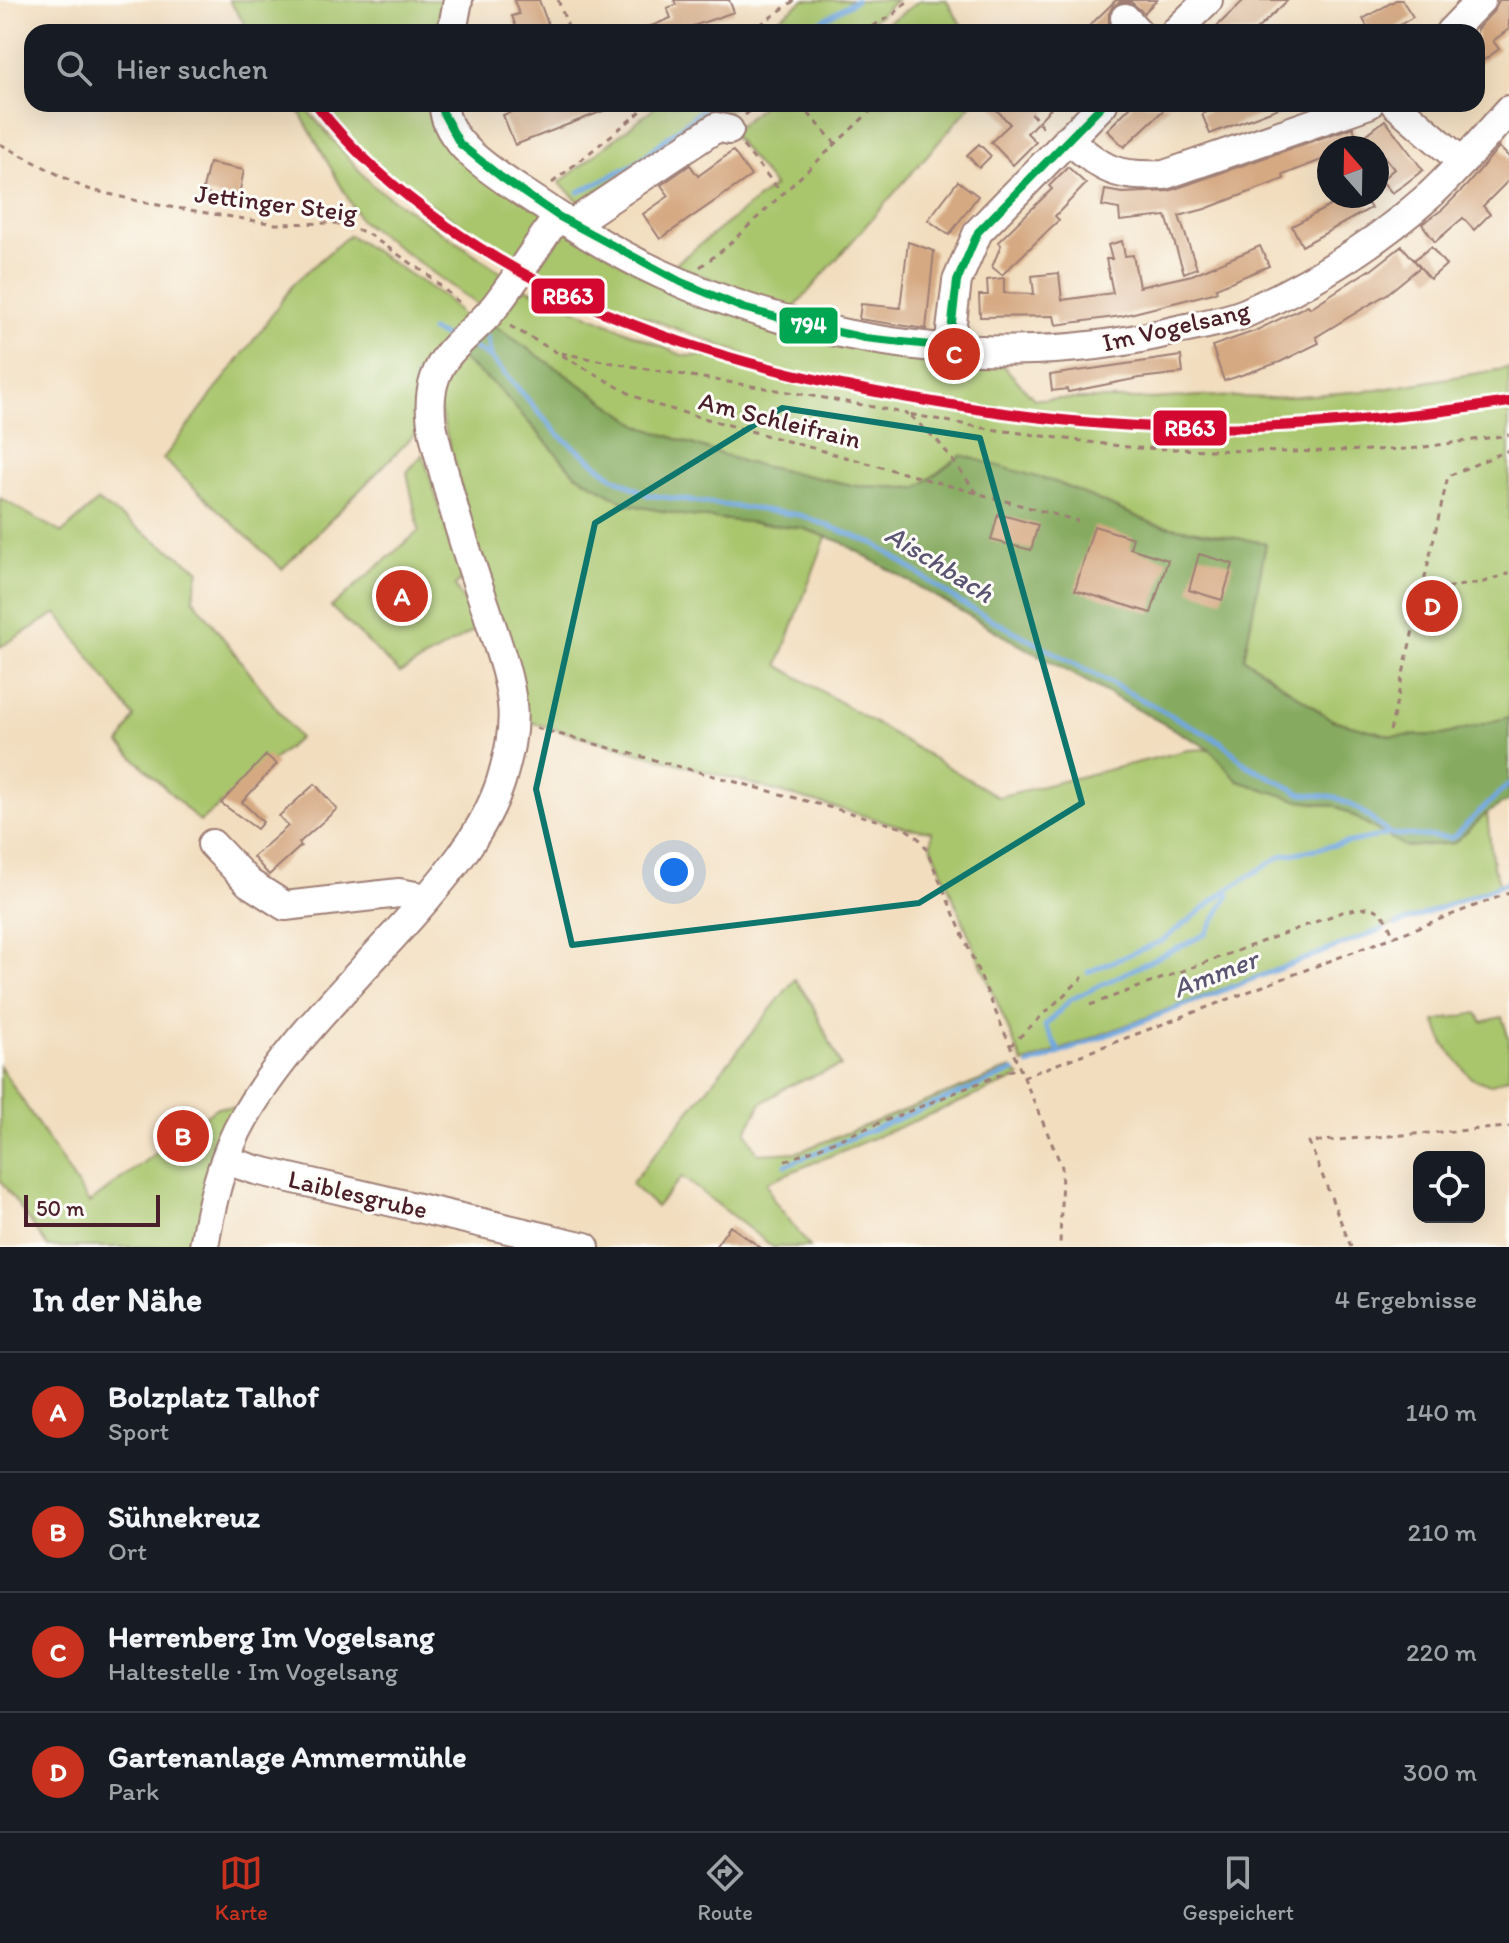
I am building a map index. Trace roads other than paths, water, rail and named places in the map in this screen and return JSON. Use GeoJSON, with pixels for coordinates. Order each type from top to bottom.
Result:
{"type":"FeatureCollection","features":[{"type":"Feature","properties":{"kind":"street"},"geometry":{"type":"LineString","coordinates":[[454,24],[458,0]]}},
{"type":"Feature","properties":{"kind":"street"},"geometry":{"type":"LineString","coordinates":[[1183,24],[1208,0]]}},
{"type":"Feature","properties":{"kind":"street"},"geometry":{"type":"LineString","coordinates":[[1458,24],[1481,0]]}},
{"type":"Feature","properties":{"kind":"street","name":"Im Vogelsang"},"geometry":{"type":"LineString","coordinates":[[443,112],[460,144],[501,177],[565,220],[681,282],[743,308],[865,338],[1019,352],[1129,342],[1247,313],[1333,267],[1429,196],[1509,110]]}},
{"type":"Feature","properties":{"kind":"street"},"geometry":{"type":"LineString","coordinates":[[949,347],[957,281],[978,232],[1095,112]]}},
{"type":"Feature","properties":{"kind":"street"},"geometry":{"type":"LineString","coordinates":[[1064,144],[1094,162],[1128,176],[1164,175],[1346,112]]}},
{"type":"Feature","properties":{"kind":"street"},"geometry":{"type":"LineString","coordinates":[[1404,112],[1462,162]]}},
{"type":"Feature","properties":{"kind":"street"},"geometry":{"type":"LineString","coordinates":[[204,1247],[225,1160],[253,1104],[279,1068],[427,898],[473,839],[487,814],[507,760],[513,722],[512,704],[505,670],[434,437],[431,411],[435,378],[443,361],[484,318],[565,220],[717,127],[729,130]]}},
{"type":"Feature","properties":{"kind":"street"},"geometry":{"type":"LineString","coordinates":[[212,844],[249,883],[285,906],[399,893],[427,898]]}},
{"type":"Feature","properties":{"kind":"street","name":"Laiblesgrube"},"geometry":{"type":"LineString","coordinates":[[225,1160],[256,1170],[585,1247]]}},
{"type":"Feature","properties":{"kind":"waterway","name":"Aischbach"},"geometry":{"type":"LineString","coordinates":[[817,24],[856,0]]}},
{"type":"Feature","properties":{"kind":"waterway","name":"Aischbach"},"geometry":{"type":"LineString","coordinates":[[579,192],[636,163],[699,112]]}},
{"type":"Feature","properties":{"kind":"waterway"},"geometry":{"type":"LineString","coordinates":[[431,331],[445,338]]}},
{"type":"Feature","properties":{"kind":"waterway","name":"Aischbach"},"geometry":{"type":"LineString","coordinates":[[487,337],[491,357]]}},
{"type":"Feature","properties":{"kind":"waterway","name":"Aischbach"},"geometry":{"type":"LineString","coordinates":[[473,347],[491,358],[559,435],[613,477],[648,495],[800,515],[875,544],[961,603],[1223,743],[1245,764],[1302,794],[1335,797],[1357,808],[1390,834]]}},
{"type":"Feature","properties":{"kind":"waterway"},"geometry":{"type":"LineString","coordinates":[[418,375],[418,405]]}},
{"type":"Feature","properties":{"kind":"waterway","name":"Ammer"},"geometry":{"type":"LineString","coordinates":[[1088,972],[1162,941],[1226,891],[1281,856],[1390,834],[1452,838],[1509,784]]}},
{"type":"Feature","properties":{"kind":"waterway","name":"Ammer"},"geometry":{"type":"LineString","coordinates":[[1396,925],[1509,882]]}},
{"type":"Feature","properties":{"kind":"waterway","name":"Ammer"},"geometry":{"type":"LineString","coordinates":[[1060,1053],[1045,1026],[1070,1000],[1206,934],[1229,895],[1226,891]]}},
{"type":"Feature","properties":{"kind":"waterway","name":"Ammer"},"geometry":{"type":"LineString","coordinates":[[1029,1065],[1383,929]]}},
{"type":"Feature","properties":{"kind":"waterway","name":"Ammer"},"geometry":{"type":"LineString","coordinates":[[786,1165],[1014,1071]]}},
{"type":"Feature","properties":{"kind":"place","name":"Herrenberg Im Vogelsang"},"geometry":{"type":"Point","coordinates":[954,354]}},
{"type":"Feature","properties":{"kind":"place","name":"Bolzplatz Talhof"},"geometry":{"type":"Point","coordinates":[402,596]}},
{"type":"Feature","properties":{"kind":"place","name":"Gartenanlage Ammermühle"},"geometry":{"type":"Point","coordinates":[1432,606]}},
{"type":"Feature","properties":{"kind":"place","name":"Sühnekreuz"},"geometry":{"type":"Point","coordinates":[183,1136]}}]}
